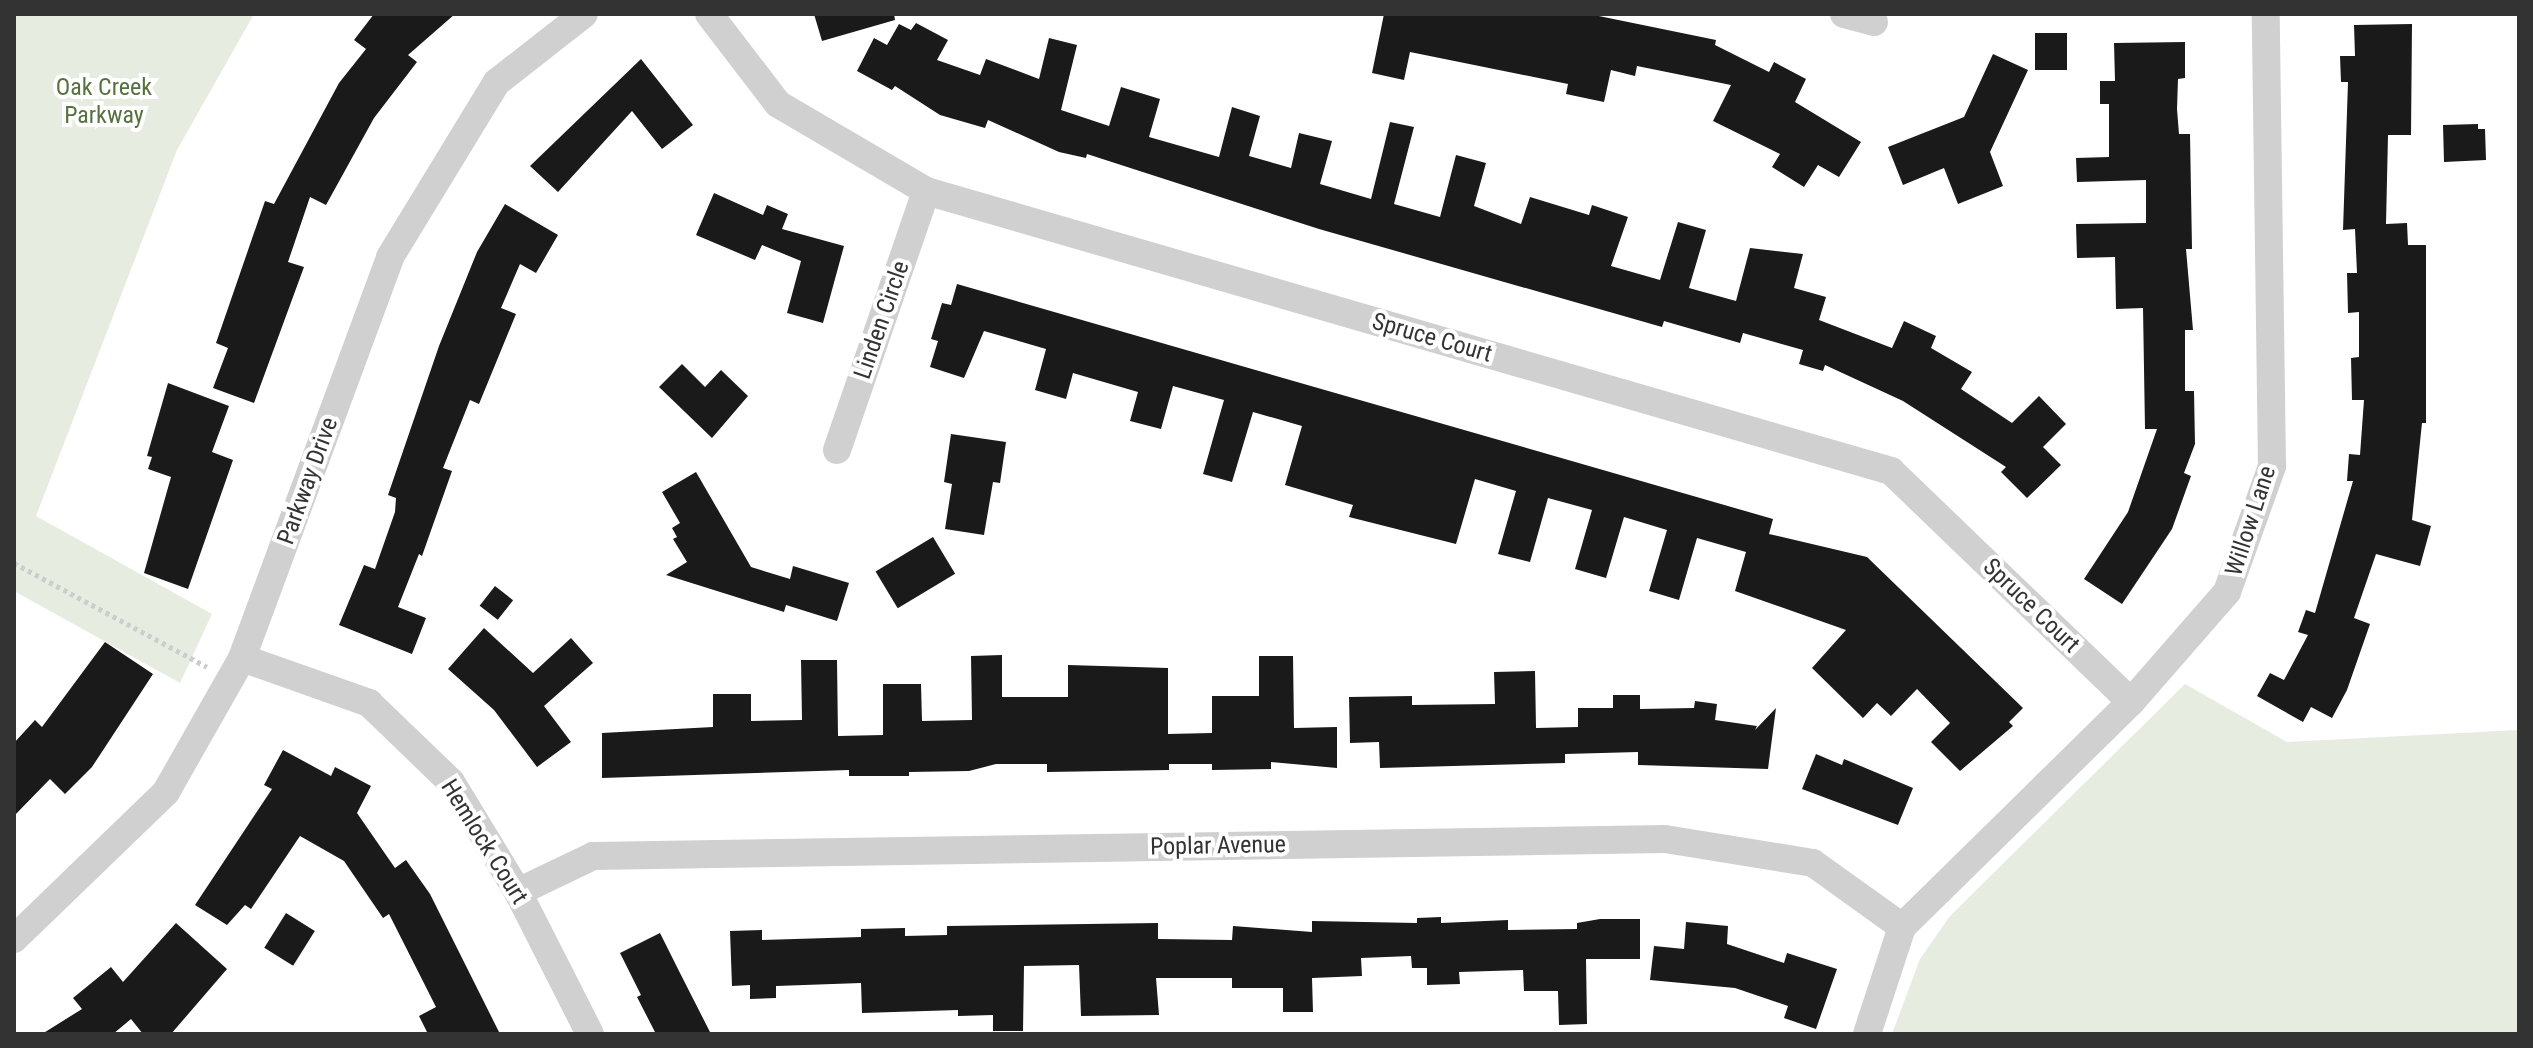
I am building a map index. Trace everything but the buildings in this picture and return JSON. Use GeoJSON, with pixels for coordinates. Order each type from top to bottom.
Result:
{"type":"FeatureCollection","features":[{"type":"Feature","properties":{"kind":"street","name":"Parkway Drive"},"geometry":{"type":"LineString","coordinates":[[14,939],[166,792],[242,658],[390,257],[497,82],[584,14]]}},
{"type":"Feature","properties":{"kind":"street","name":"Spruce Court"},"geometry":{"type":"LineString","coordinates":[[709,14],[778,104],[926,191],[1891,471],[2131,702]]}},
{"type":"Feature","properties":{"kind":"street"},"geometry":{"type":"LineString","coordinates":[[1844,14],[1874,22]]}},
{"type":"Feature","properties":{"kind":"street","name":"Willow Lane"},"geometry":{"type":"LineString","coordinates":[[1867,1034],[1902,927],[2131,702],[2227,592],[2272,466],[2266,14]]}},
{"type":"Feature","properties":{"kind":"street","name":"Linden Circle"},"geometry":{"type":"LineString","coordinates":[[837,450],[926,191]]}},
{"type":"Feature","properties":{"kind":"street","name":"Hemlock Court"},"geometry":{"type":"LineString","coordinates":[[242,658],[369,703],[451,782],[518,892],[590,1034]]}},
{"type":"Feature","properties":{"kind":"street","name":"Poplar Avenue"},"geometry":{"type":"LineString","coordinates":[[518,892],[593,856],[1665,839],[1813,863],[1902,927]]}},
{"type":"Feature","properties":{"kind":"path"},"geometry":{"type":"LineString","coordinates":[[14,563],[215,670]]}},
{"type":"Feature","properties":{"kind":"green space","name":"Oak Creek Parkway"},"geometry":{"type":"Polygon","coordinates":[[[14,14],[254,14],[177,150],[36,516],[212,614],[180,683],[14,591],[14,14]]]}},
{"type":"Feature","properties":{"kind":"green space"},"geometry":{"type":"Polygon","coordinates":[[[2185,684],[2287,742],[2519,730],[2519,1034],[1892,1034],[1920,959],[1950,916],[2185,684]]]}}]}
